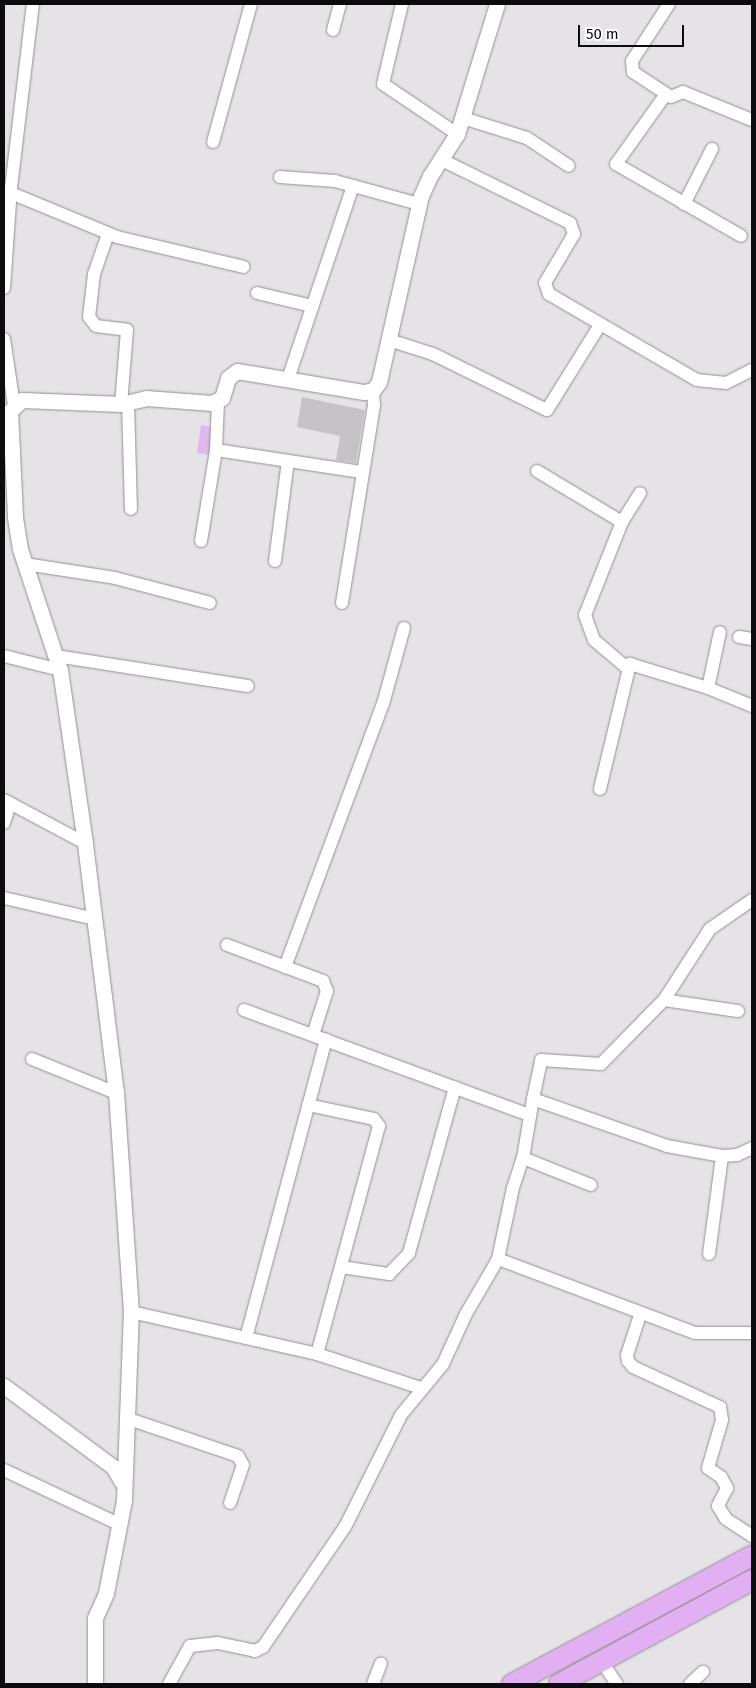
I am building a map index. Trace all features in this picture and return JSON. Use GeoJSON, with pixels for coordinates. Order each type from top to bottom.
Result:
{"type":"FeatureCollection","features":[{"type":"Feature","properties":{"kind":"highway"},"geometry":{"type":"LineString","coordinates":[[512,1684],[752,1556]]}},
{"type":"Feature","properties":{"kind":"highway"},"geometry":{"type":"LineString","coordinates":[[559,1684],[752,1580]]}},
{"type":"Feature","properties":{"kind":"street"},"geometry":{"type":"LineString","coordinates":[[4,288],[9,189],[33,4]]}},
{"type":"Feature","properties":{"kind":"street"},"geometry":{"type":"LineString","coordinates":[[214,142],[251,4]]}},
{"type":"Feature","properties":{"kind":"street"},"geometry":{"type":"LineString","coordinates":[[333,30],[340,4]]}},
{"type":"Feature","properties":{"kind":"street"},"geometry":{"type":"LineString","coordinates":[[402,4],[383,84],[457,134]]}},
{"type":"Feature","properties":{"kind":"street"},"geometry":{"type":"LineString","coordinates":[[342,603],[361,472],[374,406],[373,390],[379,382],[419,204],[430,176],[457,134],[497,4]]}},
{"type":"Feature","properties":{"kind":"street"},"geometry":{"type":"LineString","coordinates":[[668,4],[631,67],[673,98],[683,92],[752,120]]}},
{"type":"Feature","properties":{"kind":"street"},"geometry":{"type":"LineString","coordinates":[[666,94],[616,164],[741,236]]}},
{"type":"Feature","properties":{"kind":"street"},"geometry":{"type":"LineString","coordinates":[[463,118],[527,138],[569,166]]}},
{"type":"Feature","properties":{"kind":"street"},"geometry":{"type":"LineString","coordinates":[[684,204],[712,150]]}},
{"type":"Feature","properties":{"kind":"street"},"geometry":{"type":"LineString","coordinates":[[442,160],[570,223],[574,234],[545,283],[546,289],[600,325],[706,383],[726,383],[752,370]]}},
{"type":"Feature","properties":{"kind":"street"},"geometry":{"type":"LineString","coordinates":[[280,177],[318,178],[419,204]]}},
{"type":"Feature","properties":{"kind":"street"},"geometry":{"type":"LineString","coordinates":[[288,379],[353,186]]}},
{"type":"Feature","properties":{"kind":"street"},"geometry":{"type":"LineString","coordinates":[[9,189],[108,234],[244,266]]}},
{"type":"Feature","properties":{"kind":"street"},"geometry":{"type":"LineString","coordinates":[[108,234],[94,274],[89,318],[96,326],[127,330],[125,404],[131,509]]}},
{"type":"Feature","properties":{"kind":"street"},"geometry":{"type":"LineString","coordinates":[[256,293],[312,306]]}},
{"type":"Feature","properties":{"kind":"street"},"geometry":{"type":"LineString","coordinates":[[389,340],[433,354],[547,410],[600,325]]}},
{"type":"Feature","properties":{"kind":"street"},"geometry":{"type":"LineString","coordinates":[[4,339],[14,405]]}},
{"type":"Feature","properties":{"kind":"street"},"geometry":{"type":"LineString","coordinates":[[201,541],[216,450],[218,402],[222,398],[228,378],[237,371],[364,392],[373,390]]}},
{"type":"Feature","properties":{"kind":"street"},"geometry":{"type":"LineString","coordinates":[[95,1684],[95,1618],[106,1592],[124,1500],[122,1482],[131,1312],[116,1093],[85,843],[58,663],[25,564],[15,516],[10,411],[14,405],[22,400],[125,404],[140,398],[218,402]]}},
{"type":"Feature","properties":{"kind":"street"},"geometry":{"type":"LineString","coordinates":[[216,450],[361,472]]}},
{"type":"Feature","properties":{"kind":"street"},"geometry":{"type":"LineString","coordinates":[[276,561],[288,461]]}},
{"type":"Feature","properties":{"kind":"street"},"geometry":{"type":"LineString","coordinates":[[537,471],[622,522]]}},
{"type":"Feature","properties":{"kind":"street"},"geometry":{"type":"LineString","coordinates":[[627,668],[594,640],[585,615],[622,522],[640,493]]}},
{"type":"Feature","properties":{"kind":"street"},"geometry":{"type":"LineString","coordinates":[[25,564],[115,578],[210,603]]}},
{"type":"Feature","properties":{"kind":"street"},"geometry":{"type":"LineString","coordinates":[[285,967],[383,704],[404,628]]}},
{"type":"Feature","properties":{"kind":"street"},"geometry":{"type":"LineString","coordinates":[[708,688],[720,632]]}},
{"type":"Feature","properties":{"kind":"street"},"geometry":{"type":"LineString","coordinates":[[4,656],[248,686]]}},
{"type":"Feature","properties":{"kind":"street"},"geometry":{"type":"LineString","coordinates":[[600,789],[627,668],[635,663],[708,688],[752,706]]}},
{"type":"Feature","properties":{"kind":"street"},"geometry":{"type":"LineString","coordinates":[[4,823],[7,802],[85,843]]}},
{"type":"Feature","properties":{"kind":"street"},"geometry":{"type":"LineString","coordinates":[[4,898],[95,919]]}},
{"type":"Feature","properties":{"kind":"street"},"geometry":{"type":"LineString","coordinates":[[169,1684],[190,1646],[218,1643],[255,1651],[263,1647],[345,1527],[400,1415],[420,1388],[443,1364],[466,1314],[498,1259],[523,1158],[541,1060],[601,1064],[664,1000],[710,929],[752,900]]}},
{"type":"Feature","properties":{"kind":"street"},"geometry":{"type":"LineString","coordinates":[[228,945],[323,981],[327,985],[313,1035]]}},
{"type":"Feature","properties":{"kind":"street"},"geometry":{"type":"LineString","coordinates":[[664,1000],[738,1011]]}},
{"type":"Feature","properties":{"kind":"street"},"geometry":{"type":"LineString","coordinates":[[244,1010],[530,1114]]}},
{"type":"Feature","properties":{"kind":"street"},"geometry":{"type":"LineString","coordinates":[[246,1338],[326,1040]]}},
{"type":"Feature","properties":{"kind":"street"},"geometry":{"type":"LineString","coordinates":[[32,1059],[116,1093]]}},
{"type":"Feature","properties":{"kind":"street"},"geometry":{"type":"LineString","coordinates":[[341,1267],[389,1274],[409,1253],[454,1087]]}},
{"type":"Feature","properties":{"kind":"street"},"geometry":{"type":"LineString","coordinates":[[534,1099],[667,1146],[722,1156],[737,1155],[752,1148]]}},
{"type":"Feature","properties":{"kind":"street"},"geometry":{"type":"LineString","coordinates":[[308,1105],[378,1122],[317,1354]]}},
{"type":"Feature","properties":{"kind":"street"},"geometry":{"type":"LineString","coordinates":[[709,1254],[722,1156]]}},
{"type":"Feature","properties":{"kind":"street"},"geometry":{"type":"LineString","coordinates":[[523,1158],[591,1185]]}},
{"type":"Feature","properties":{"kind":"street"},"geometry":{"type":"LineString","coordinates":[[498,1259],[640,1315],[695,1333],[752,1333]]}},
{"type":"Feature","properties":{"kind":"street"},"geometry":{"type":"LineString","coordinates":[[131,1312],[317,1354],[420,1388]]}},
{"type":"Feature","properties":{"kind":"street"},"geometry":{"type":"LineString","coordinates":[[640,1315],[627,1355],[628,1361],[633,1367],[720,1407],[722,1420],[708,1468],[721,1477],[728,1488],[718,1506],[726,1519],[752,1536]]}},
{"type":"Feature","properties":{"kind":"street"},"geometry":{"type":"LineString","coordinates":[[4,1386],[113,1467],[122,1482]]}},
{"type":"Feature","properties":{"kind":"street"},"geometry":{"type":"LineString","coordinates":[[126,1418],[238,1456],[243,1465],[230,1503]]}},
{"type":"Feature","properties":{"kind":"street"},"geometry":{"type":"LineString","coordinates":[[4,1470],[119,1524]]}},
{"type":"Feature","properties":{"kind":"street"},"geometry":{"type":"LineString","coordinates":[[602,1662],[617,1684]]}},
{"type":"Feature","properties":{"kind":"street"},"geometry":{"type":"LineString","coordinates":[[373,1684],[381,1663]]}},
{"type":"Feature","properties":{"kind":"street"},"geometry":{"type":"LineString","coordinates":[[690,1684],[703,1672]]}},
{"type":"Feature","properties":{"kind":"shaded area"},"geometry":{"type":"Polygon","coordinates":[[[201,425],[211,427],[209,455],[197,453],[201,425]]]}},
{"type":"Feature","properties":{"kind":"building"},"geometry":{"type":"Polygon","coordinates":[[[302,397],[365,410],[356,463],[336,460],[340,436],[297,427],[302,397]]]}}]}
